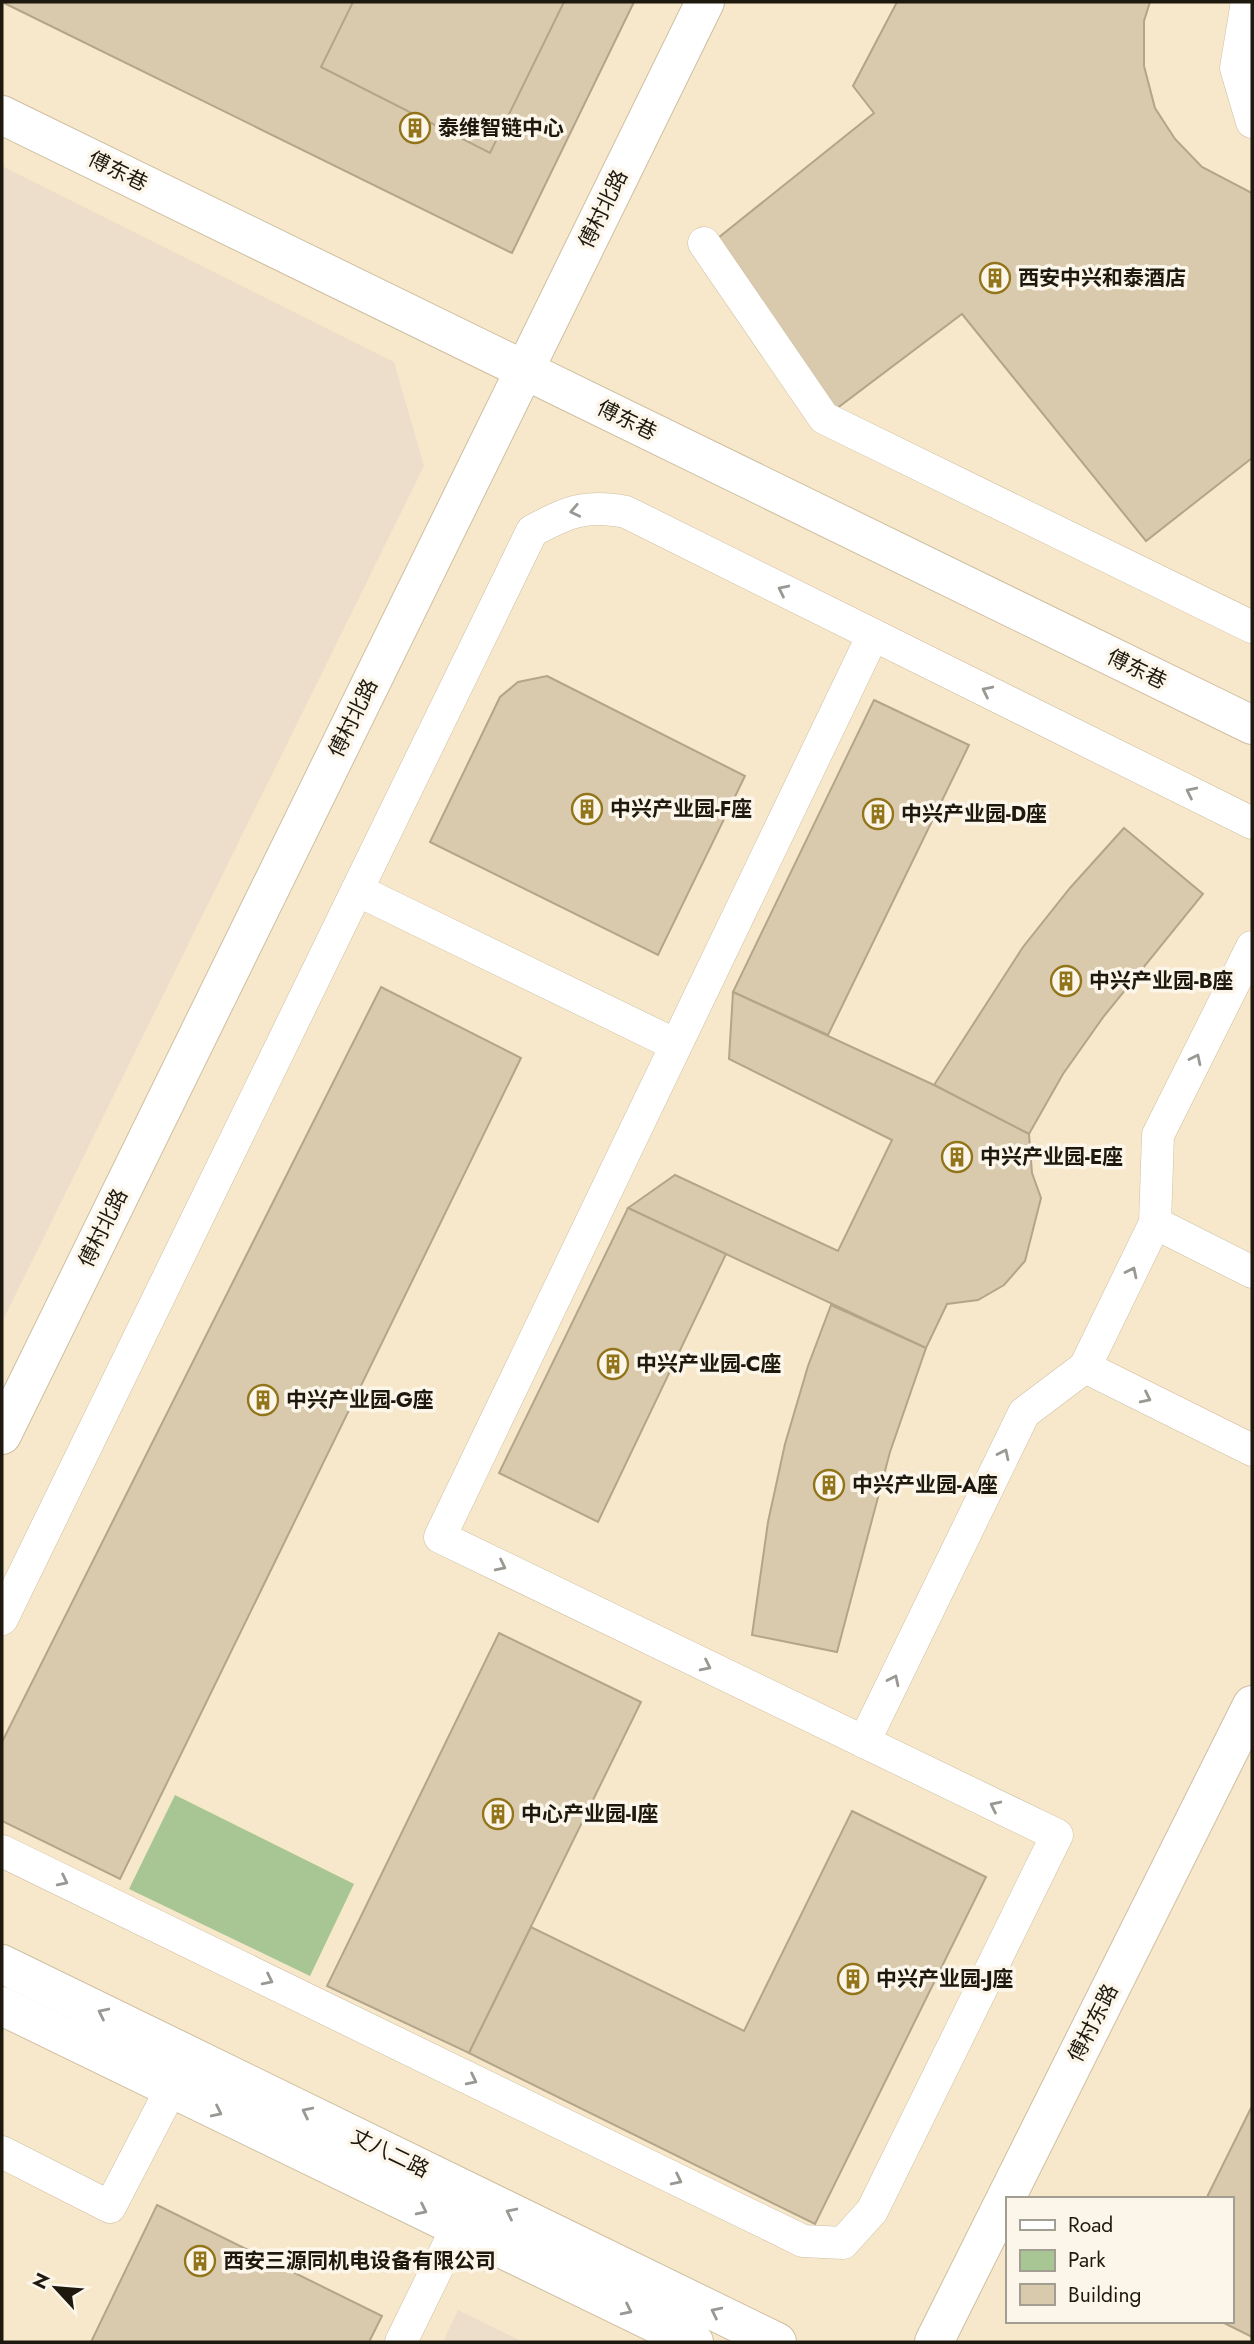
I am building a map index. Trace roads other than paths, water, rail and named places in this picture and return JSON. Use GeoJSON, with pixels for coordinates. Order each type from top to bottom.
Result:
{"type":"FeatureCollection","features":[{"type":"Feature","properties":{"kind":"street","name":"傅村北路"},"geometry":{"type":"LineString","coordinates":[[2,1435],[705,2]]}},
{"type":"Feature","properties":{"kind":"street"},"geometry":{"type":"LineString","coordinates":[[1247,2],[1236,68],[1252,122]]}},
{"type":"Feature","properties":{"kind":"street","name":"傅东巷"},"geometry":{"type":"LineString","coordinates":[[2,115],[1252,725]]}},
{"type":"Feature","properties":{"kind":"street"},"geometry":{"type":"LineString","coordinates":[[704,243],[824,418],[1252,627]]}},
{"type":"Feature","properties":{"kind":"street"},"geometry":{"type":"LineString","coordinates":[[2,1619],[532,531],[563,514],[597,507],[626,512],[1252,822]]}},
{"type":"Feature","properties":{"kind":"street"},"geometry":{"type":"LineString","coordinates":[[2,1851],[803,2241],[843,2243],[872,2211],[1057,1835],[440,1537],[873,635]]}},
{"type":"Feature","properties":{"kind":"street"},"geometry":{"type":"LineString","coordinates":[[357,890],[676,1045]]}},
{"type":"Feature","properties":{"kind":"street"},"geometry":{"type":"LineString","coordinates":[[864,1742],[1024,1413],[1085,1367],[1155,1223],[1158,1135],[1252,947]]}},
{"type":"Feature","properties":{"kind":"street"},"geometry":{"type":"LineString","coordinates":[[1155,1223],[1252,1272]]}},
{"type":"Feature","properties":{"kind":"street"},"geometry":{"type":"LineString","coordinates":[[1085,1367],[1252,1450]]}},
{"type":"Feature","properties":{"kind":"street","name":"傅村东路"},"geometry":{"type":"LineString","coordinates":[[1006,2197],[1252,1705]]}},
{"type":"Feature","properties":{"kind":"street","name":"丈八二路"},"geometry":{"type":"LineString","coordinates":[[2,1965],[188,2054],[694,2342]]}},
{"type":"Feature","properties":{"kind":"street","name":"丈八二路"},"geometry":{"type":"LineString","coordinates":[[2,2006],[171,2090],[777,2342]]}},
{"type":"Feature","properties":{"kind":"street"},"geometry":{"type":"LineString","coordinates":[[2,2152],[110,2207],[188,2054]]}},
{"type":"Feature","properties":{"kind":"street","name":"傅村东路"},"geometry":{"type":"LineString","coordinates":[[934,2342],[1006,2198]]}},
{"type":"Feature","properties":{"kind":"street"},"geometry":{"type":"LineString","coordinates":[[401,2342],[465,2211]]}},
{"type":"Feature","properties":{"kind":"place","name":"泰维智链中心"},"geometry":{"type":"Point","coordinates":[415,128]}},
{"type":"Feature","properties":{"kind":"place","name":"西安中兴和泰酒店"},"geometry":{"type":"Point","coordinates":[995,278]}},
{"type":"Feature","properties":{"kind":"place","name":"中兴产业园-F座"},"geometry":{"type":"Point","coordinates":[587,809]}},
{"type":"Feature","properties":{"kind":"place","name":"中兴产业园-D座"},"geometry":{"type":"Point","coordinates":[878,814]}},
{"type":"Feature","properties":{"kind":"place","name":"中兴产业园-B座"},"geometry":{"type":"Point","coordinates":[1066,981]}},
{"type":"Feature","properties":{"kind":"place","name":"中兴产业园-E座"},"geometry":{"type":"Point","coordinates":[957,1157]}},
{"type":"Feature","properties":{"kind":"place","name":"中兴产业园-C座"},"geometry":{"type":"Point","coordinates":[613,1364]}},
{"type":"Feature","properties":{"kind":"place","name":"中兴产业园-G座"},"geometry":{"type":"Point","coordinates":[263,1400]}},
{"type":"Feature","properties":{"kind":"place","name":"中兴产业园-A座"},"geometry":{"type":"Point","coordinates":[829,1485]}},
{"type":"Feature","properties":{"kind":"place","name":"中心产业园-I座"},"geometry":{"type":"Point","coordinates":[498,1814]}},
{"type":"Feature","properties":{"kind":"place","name":"中兴产业园-J座"},"geometry":{"type":"Point","coordinates":[853,1979]}},
{"type":"Feature","properties":{"kind":"place","name":"西安三源同机电设备有限公司"},"geometry":{"type":"Point","coordinates":[200,2261]}}]}
